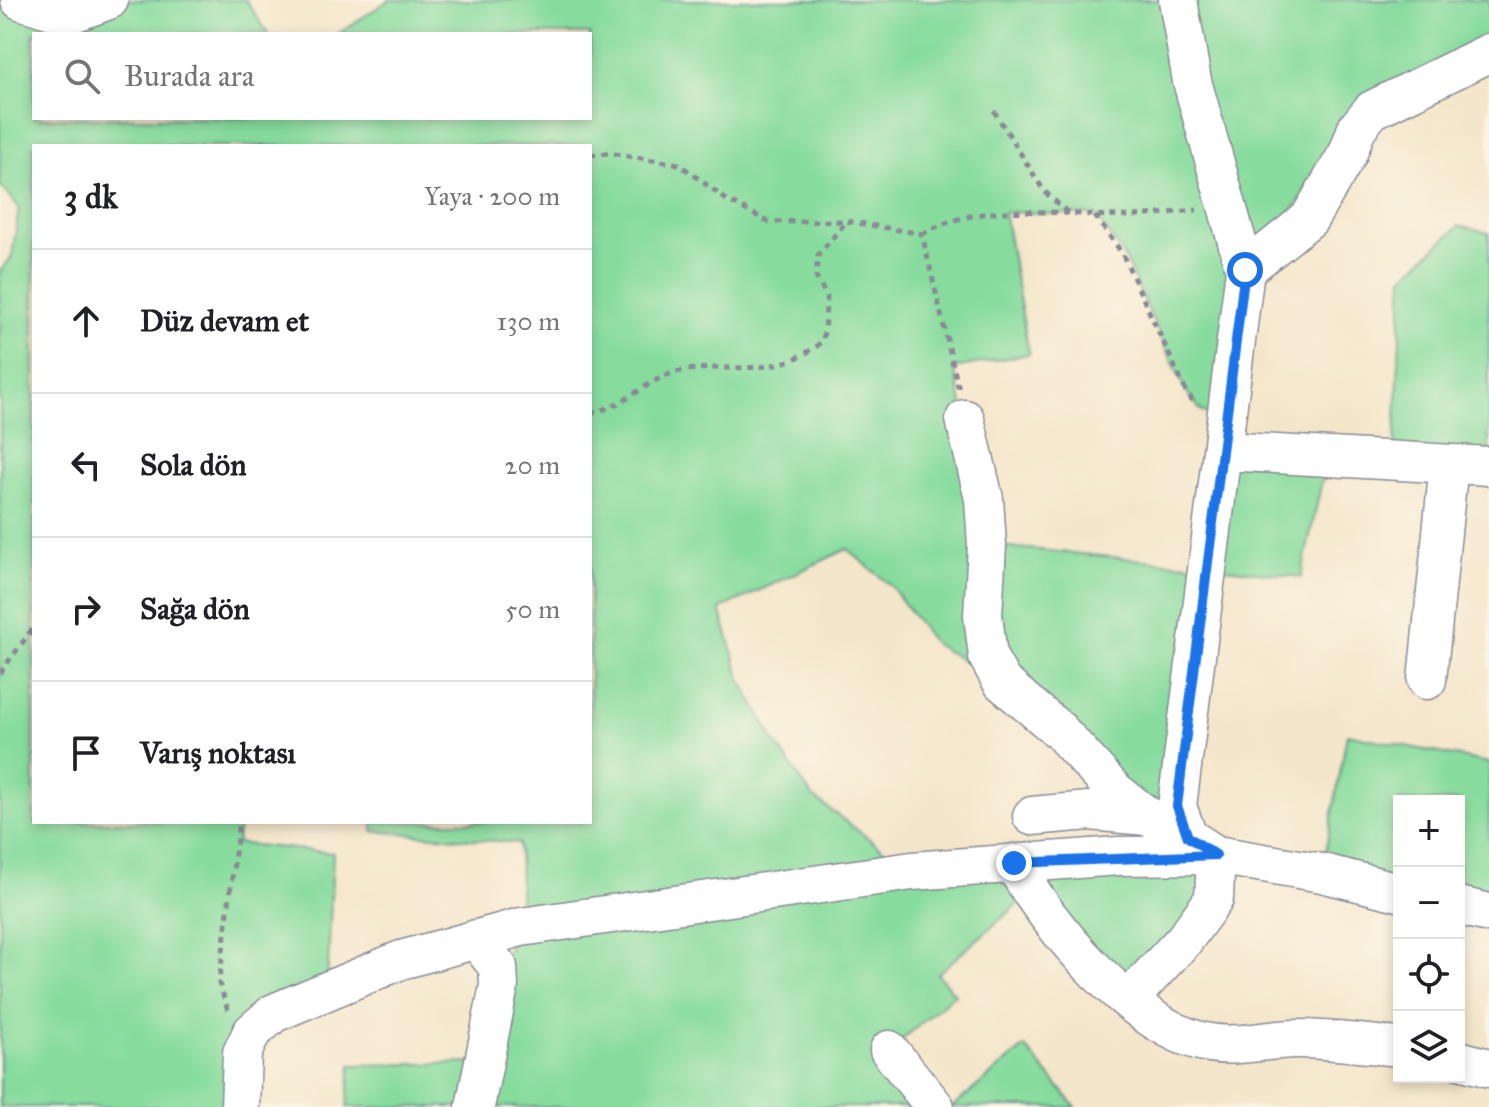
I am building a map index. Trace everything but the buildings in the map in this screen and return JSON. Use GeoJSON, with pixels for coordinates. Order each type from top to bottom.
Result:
{"type":"FeatureCollection","features":[{"type":"Feature","properties":{"kind":"street"},"geometry":{"type":"LineString","coordinates":[[20,0],[68,15],[109,0]]}},
{"type":"Feature","properties":{"kind":"street"},"geometry":{"type":"LineString","coordinates":[[1129,999],[1184,940],[1214,899],[1202,846],[1177,806],[1245,270],[1192,81],[1178,0]]}},
{"type":"Feature","properties":{"kind":"street"},"geometry":{"type":"LineString","coordinates":[[1245,270],[1309,219],[1348,153],[1357,128],[1372,110],[1489,53]]}},
{"type":"Feature","properties":{"kind":"street"},"geometry":{"type":"LineString","coordinates":[[965,419],[984,499],[987,545],[983,615],[988,657],[1002,682],[1060,731],[1115,791],[1147,816],[1202,846],[1393,891]]}},
{"type":"Feature","properties":{"kind":"street"},"geometry":{"type":"LineString","coordinates":[[1225,437],[1489,466]]}},
{"type":"Feature","properties":{"kind":"street"},"geometry":{"type":"LineString","coordinates":[[1427,680],[1449,464]]}},
{"type":"Feature","properties":{"kind":"street"},"geometry":{"type":"LineString","coordinates":[[1032,816],[1089,811],[1147,816]]}},
{"type":"Feature","properties":{"kind":"street"},"geometry":{"type":"LineString","coordinates":[[240,1107],[242,1053],[252,1032],[274,1013],[401,960],[476,939],[521,927],[912,871],[1202,846]]}},
{"type":"Feature","properties":{"kind":"street"},"geometry":{"type":"LineString","coordinates":[[1014,863],[1030,893],[1064,937],[1152,1021],[1210,1043],[1297,1039],[1393,1047]]}},
{"type":"Feature","properties":{"kind":"street"},"geometry":{"type":"LineString","coordinates":[[1465,907],[1489,913]]}},
{"type":"Feature","properties":{"kind":"street"},"geometry":{"type":"LineString","coordinates":[[475,1107],[499,986],[498,967],[476,939]]}},
{"type":"Feature","properties":{"kind":"street"},"geometry":{"type":"LineString","coordinates":[[889,1050],[935,1107]]}},
{"type":"Feature","properties":{"kind":"street"},"geometry":{"type":"LineString","coordinates":[[1465,1062],[1489,1068]]}},
{"type":"Feature","properties":{"kind":"path"},"geometry":{"type":"LineString","coordinates":[[994,111],[1044,191],[1070,214]]}},
{"type":"Feature","properties":{"kind":"path"},"geometry":{"type":"LineString","coordinates":[[592,155],[608,153],[679,164],[728,201],[769,222],[846,221],[922,234],[969,215],[1004,211],[1121,217],[1226,208]]}},
{"type":"Feature","properties":{"kind":"path"},"geometry":{"type":"LineString","coordinates":[[1095,215],[1122,253],[1186,391],[1225,437]]}},
{"type":"Feature","properties":{"kind":"path"},"geometry":{"type":"LineString","coordinates":[[592,411],[639,393],[678,371],[745,369],[802,359],[823,341],[827,297],[816,277],[818,255],[846,221]]}},
{"type":"Feature","properties":{"kind":"path"},"geometry":{"type":"LineString","coordinates":[[922,234],[965,419]]}},
{"type":"Feature","properties":{"kind":"path"},"geometry":{"type":"LineString","coordinates":[[0,673],[32,630]]}},
{"type":"Feature","properties":{"kind":"path"},"geometry":{"type":"LineString","coordinates":[[239,824],[219,983],[242,1053]]}},
{"type":"Feature","properties":{"kind":"green space"},"geometry":{"type":"Polygon","coordinates":[[[0,0],[246,0],[267,32],[32,32],[32,120],[592,120],[592,32],[341,32],[389,0],[1489,0],[1489,53],[1372,110],[1245,270],[1226,422],[1201,411],[1186,391],[1122,253],[1095,215],[1004,212],[1029,354],[954,368],[984,499],[987,545],[1208,566],[1223,451],[1327,458],[1301,577],[1209,566],[1188,837],[1002,682],[934,644],[891,586],[847,549],[720,609],[741,680],[773,739],[812,796],[912,871],[1014,863],[1218,875],[1129,999],[1030,894],[937,974],[955,994],[889,1051],[935,1107],[347,1107],[351,1065],[483,1063],[498,967],[521,926],[519,843],[373,831],[373,824],[592,824],[592,144],[32,144],[32,824],[239,824],[237,843],[333,853],[327,990],[274,1013],[240,1107],[0,1107],[0,271],[12,257],[19,207],[0,185],[0,0]]]}},
{"type":"Feature","properties":{"kind":"green space"},"geometry":{"type":"Polygon","coordinates":[[[1459,226],[1489,233],[1489,466],[1394,461],[1403,277],[1459,226]]]}},
{"type":"Feature","properties":{"kind":"green space"},"geometry":{"type":"Polygon","coordinates":[[[1347,734],[1489,763],[1489,913],[1465,907],[1465,795],[1393,795],[1393,891],[1322,873],[1347,734]]]}},
{"type":"Feature","properties":{"kind":"green space"},"geometry":{"type":"Polygon","coordinates":[[[1025,1047],[1076,1107],[952,1107],[1025,1047]]]}},
{"type":"Feature","properties":{"kind":"route"},"geometry":{"type":"LineString","coordinates":[[1014,863],[1119,856],[1216,855],[1188,837],[1177,806],[1245,270]]}}]}
